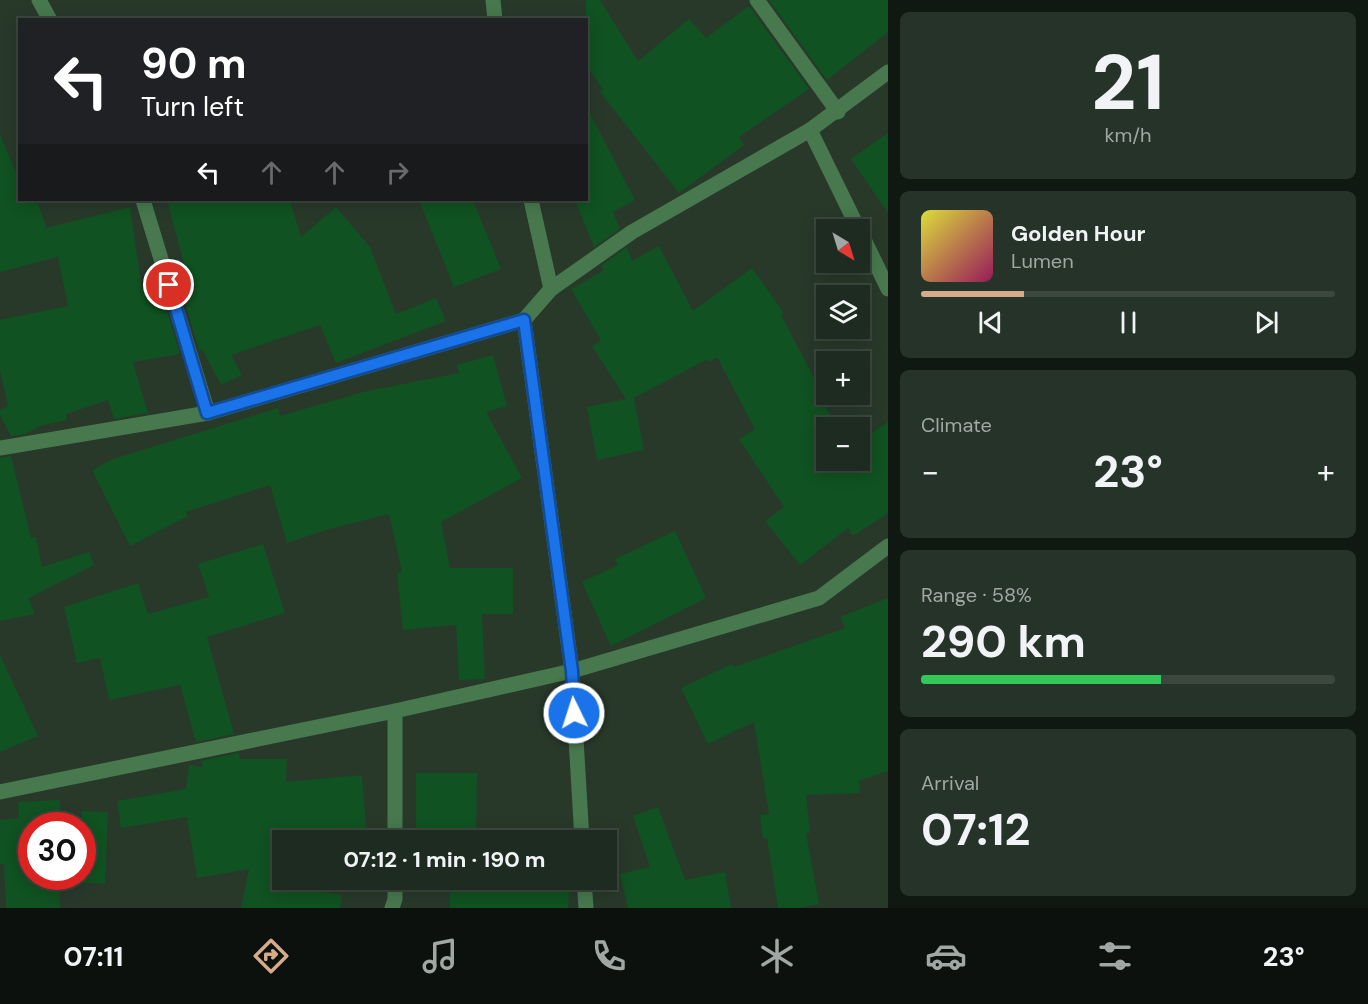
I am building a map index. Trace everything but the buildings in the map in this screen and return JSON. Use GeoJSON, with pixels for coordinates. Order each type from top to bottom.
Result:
{"type":"FeatureCollection","features":[{"type":"Feature","properties":{"kind":"street"},"geometry":{"type":"LineString","coordinates":[[39,0],[49,18]]}},
{"type":"Feature","properties":{"kind":"street"},"geometry":{"type":"LineString","coordinates":[[493,0],[495,18]]}},
{"type":"Feature","properties":{"kind":"street"},"geometry":{"type":"LineString","coordinates":[[758,0],[838,112]]}},
{"type":"Feature","properties":{"kind":"street"},"geometry":{"type":"LineString","coordinates":[[0,448],[207,413],[524,320],[552,289],[632,232],[810,130],[838,112],[888,72]]}},
{"type":"Feature","properties":{"kind":"street"},"geometry":{"type":"LineString","coordinates":[[810,130],[854,219]]}},
{"type":"Feature","properties":{"kind":"street"},"geometry":{"type":"LineString","coordinates":[[143,201],[207,413]]}},
{"type":"Feature","properties":{"kind":"street"},"geometry":{"type":"LineString","coordinates":[[531,201],[552,289]]}},
{"type":"Feature","properties":{"kind":"street"},"geometry":{"type":"LineString","coordinates":[[870,252],[888,289]]}},
{"type":"Feature","properties":{"kind":"street"},"geometry":{"type":"LineString","coordinates":[[524,320],[572,671],[581,830]]}},
{"type":"Feature","properties":{"kind":"street"},"geometry":{"type":"LineString","coordinates":[[0,792],[395,711],[572,671],[819,598],[888,546]]}},
{"type":"Feature","properties":{"kind":"street"},"geometry":{"type":"LineString","coordinates":[[395,711],[395,830]]}},
{"type":"Feature","properties":{"kind":"street"},"geometry":{"type":"LineString","coordinates":[[392,908],[395,890]]}},
{"type":"Feature","properties":{"kind":"street"},"geometry":{"type":"LineString","coordinates":[[585,890],[586,908]]}},
{"type":"Feature","properties":{"kind":"route"},"geometry":{"type":"LineString","coordinates":[[169,285],[207,413],[524,320],[572,671],[574,713]]}}]}
